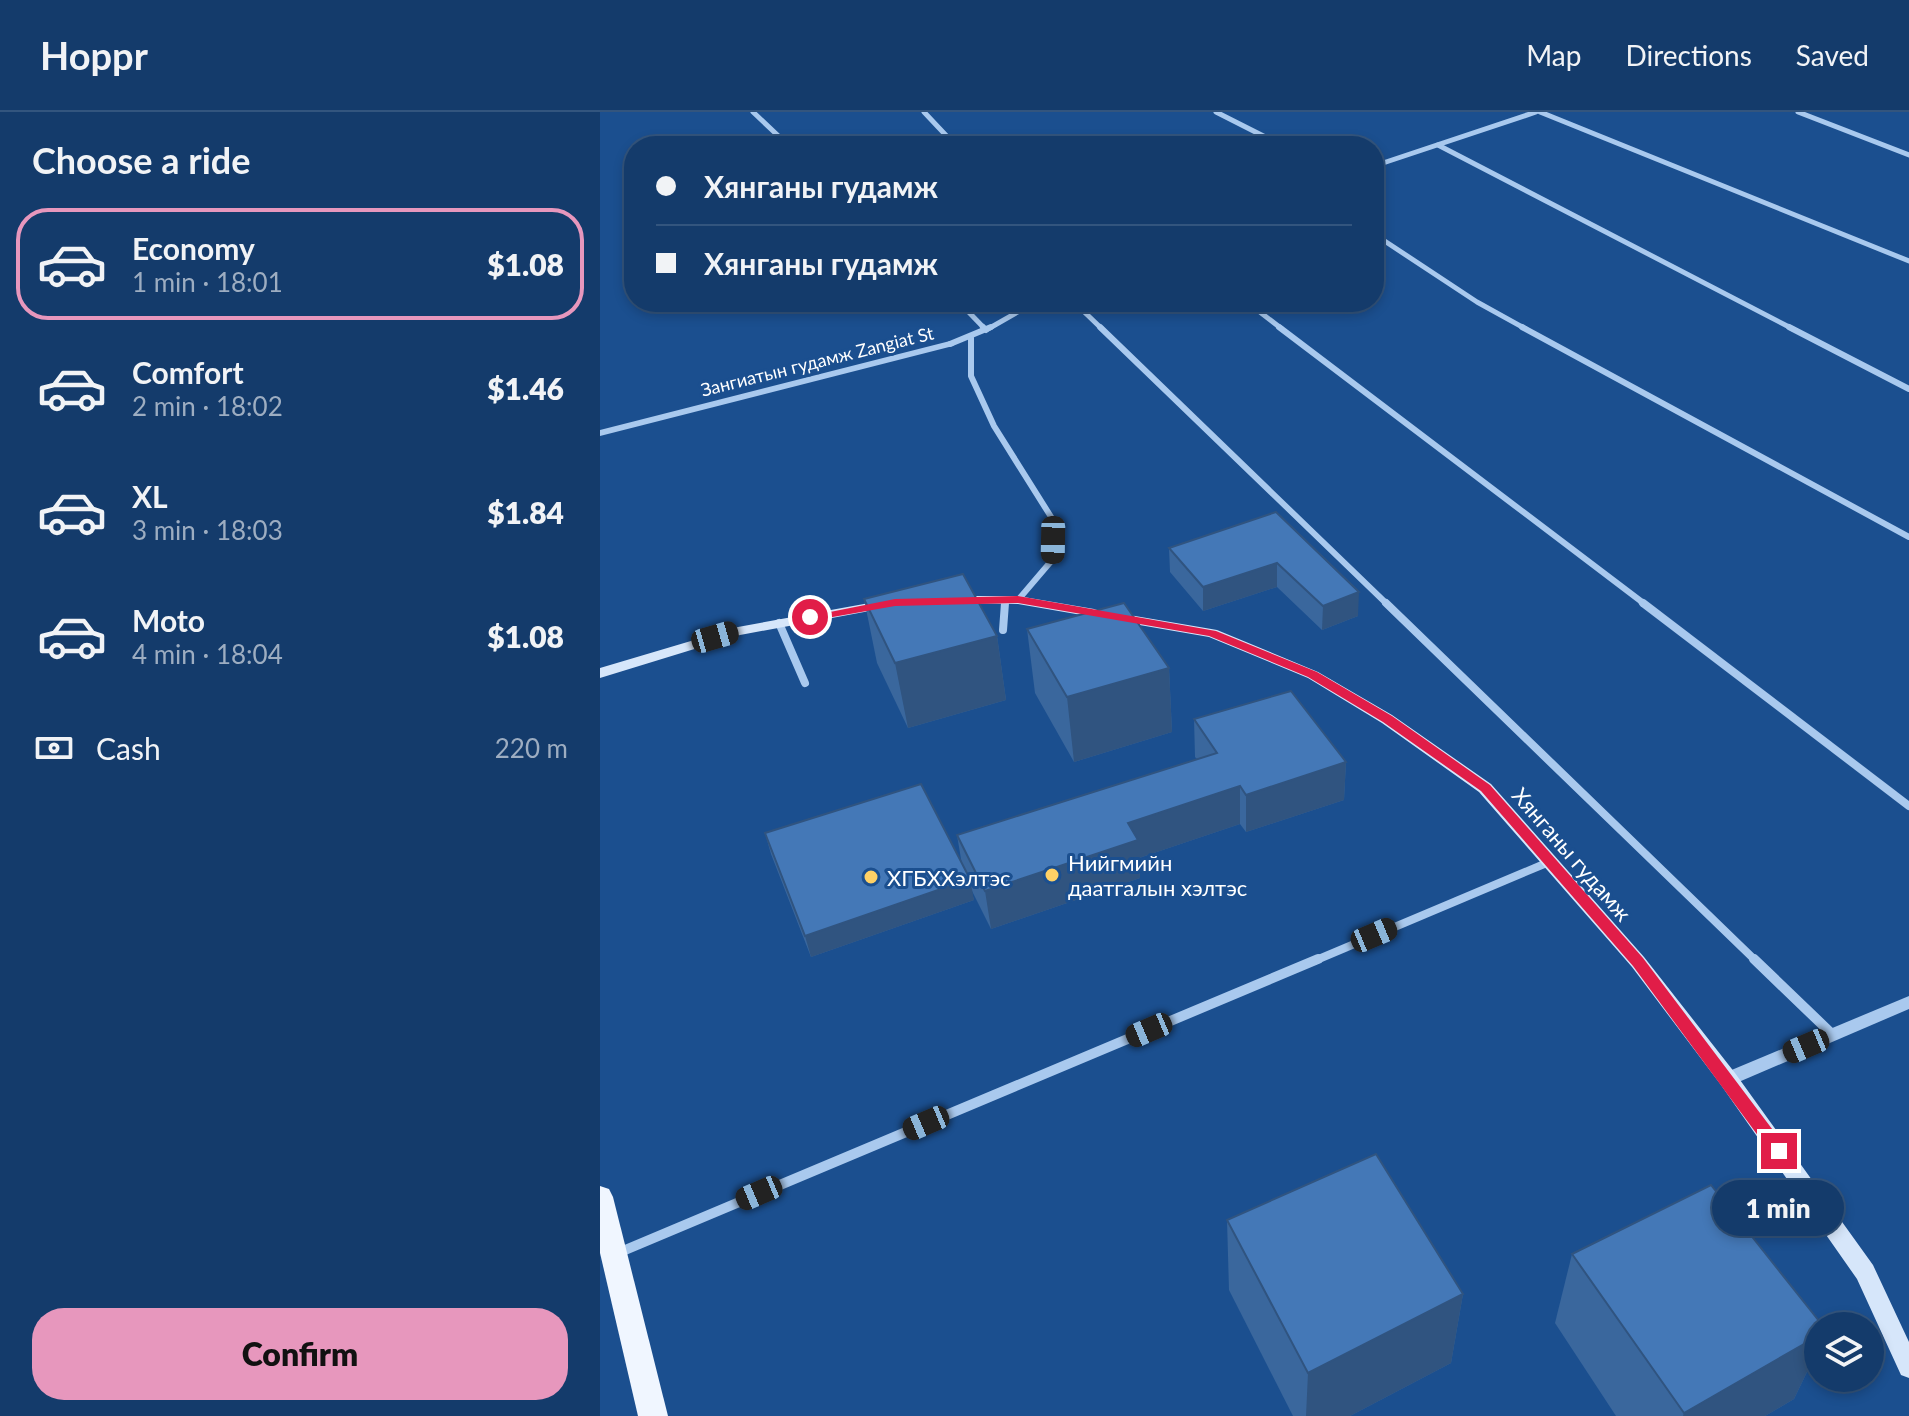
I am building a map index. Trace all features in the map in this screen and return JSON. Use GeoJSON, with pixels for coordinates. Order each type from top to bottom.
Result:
{"type":"FeatureCollection","features":[{"type":"Feature","properties":{"kind":"main road","name":"Хянганы гудамж"},"geometry":{"type":"LineString","coordinates":[[934,600],[1012,600],[1212,633],[1313,675],[1387,719],[1485,788],[1638,962],[1728,1079],[1865,1272],[1909,1367]]}},
{"type":"Feature","properties":{"kind":"main road"},"geometry":{"type":"LineString","coordinates":[[600,673],[738,631],[908,602]]}},
{"type":"Feature","properties":{"kind":"main road"},"geometry":{"type":"LineString","coordinates":[[600,1197],[653,1416]]}},
{"type":"Feature","properties":{"kind":"street"},"geometry":{"type":"LineString","coordinates":[[753,112],[778,136]]}},
{"type":"Feature","properties":{"kind":"street"},"geometry":{"type":"LineString","coordinates":[[924,112],[947,136]]}},
{"type":"Feature","properties":{"kind":"street"},"geometry":{"type":"LineString","coordinates":[[1216,112],[1263,136]]}},
{"type":"Feature","properties":{"kind":"street"},"geometry":{"type":"LineString","coordinates":[[1384,163],[1538,112],[1909,261]]}},
{"type":"Feature","properties":{"kind":"street"},"geometry":{"type":"LineString","coordinates":[[1798,112],[1909,155]]}},
{"type":"Feature","properties":{"kind":"street"},"geometry":{"type":"LineString","coordinates":[[1438,145],[1909,389]]}},
{"type":"Feature","properties":{"kind":"street"},"geometry":{"type":"LineString","coordinates":[[1384,241],[1477,302],[1909,537]]}},
{"type":"Feature","properties":{"kind":"street"},"geometry":{"type":"LineString","coordinates":[[969,312],[986,330]]}},
{"type":"Feature","properties":{"kind":"street","name":"Зангиатын гудамж Zangiat St"},"geometry":{"type":"LineString","coordinates":[[600,433],[971,338],[1018,312]]}},
{"type":"Feature","properties":{"kind":"street"},"geometry":{"type":"LineString","coordinates":[[1084,312],[1832,1034]]}},
{"type":"Feature","properties":{"kind":"street"},"geometry":{"type":"LineString","coordinates":[[1260,312],[1909,806]]}},
{"type":"Feature","properties":{"kind":"street"},"geometry":{"type":"LineString","coordinates":[[971,338],[971,376],[994,426],[1053,520],[1053,559],[1012,600],[1003,630]]}},
{"type":"Feature","properties":{"kind":"street"},"geometry":{"type":"LineString","coordinates":[[779,623],[805,683]]}},
{"type":"Feature","properties":{"kind":"street"},"geometry":{"type":"LineString","coordinates":[[614,1254],[1550,862]]}},
{"type":"Feature","properties":{"kind":"street"},"geometry":{"type":"LineString","coordinates":[[1728,1079],[1909,1002]]}},
{"type":"Feature","properties":{"kind":"building"},"geometry":{"type":"Polygon","coordinates":[[[1276,512],[1359,592],[1323,606],[1277,563],[1203,587],[1169,548],[1276,512]]]}},
{"type":"Feature","properties":{"kind":"building"},"geometry":{"type":"Polygon","coordinates":[[[963,574],[997,636],[895,663],[864,599],[963,574]]]}},
{"type":"Feature","properties":{"kind":"building"},"geometry":{"type":"Polygon","coordinates":[[[1124,603],[1169,668],[1067,697],[1027,629],[1124,603]]]}},
{"type":"Feature","properties":{"kind":"building"},"geometry":{"type":"Polygon","coordinates":[[[1291,691],[1346,762],[1246,795],[1240,786],[1128,823],[1138,840],[985,891],[957,835],[1217,753],[1194,719],[1291,691]]]}},
{"type":"Feature","properties":{"kind":"building","name":"ХГБХХэлтэс"},"geometry":{"type":"Polygon","coordinates":[[[921,784],[970,879],[805,936],[765,833],[921,784]]]}},
{"type":"Feature","properties":{"kind":"building"},"geometry":{"type":"Polygon","coordinates":[[[1376,1154],[1463,1294],[1308,1373],[1227,1220],[1376,1154]]]}},
{"type":"Feature","properties":{"kind":"building"},"geometry":{"type":"Polygon","coordinates":[[[1711,1185],[1812,1312],[1804,1312],[1804,1344],[1684,1413],[1572,1254],[1711,1185]]]}},
{"type":"Feature","properties":{"kind":"place","name":"Нийгмийн даатгалын хэлтэс"},"geometry":{"type":"Point","coordinates":[1052,875]}},
{"type":"Feature","properties":{"kind":"place","name":"ХГБХХэлтэс"},"geometry":{"type":"Point","coordinates":[871,877]}},
{"type":"Feature","properties":{"kind":"route"},"geometry":{"type":"LineString","coordinates":[[810,617],[895,603],[1018,600],[1212,633],[1313,675],[1387,719],[1485,788],[1638,962],[1779,1151]]}}]}
